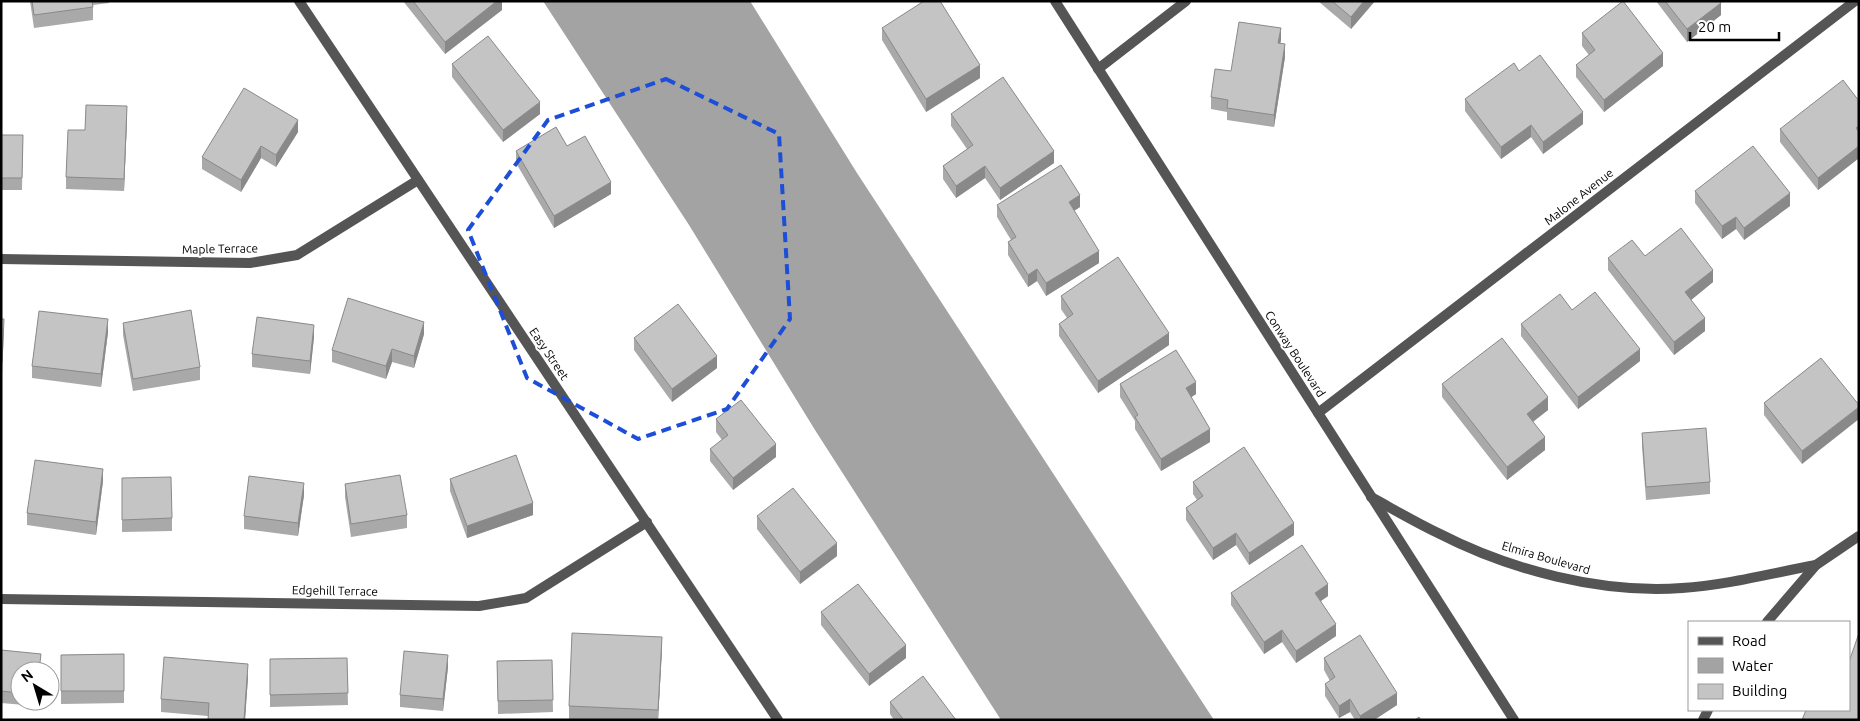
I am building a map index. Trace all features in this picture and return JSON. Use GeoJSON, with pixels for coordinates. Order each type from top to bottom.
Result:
{"type":"FeatureCollection","features":[{"type":"Feature","properties":{"kind":"street","name":"Easy Street"},"geometry":{"type":"LineString","coordinates":[[299,1],[778,720]]}},
{"type":"Feature","properties":{"kind":"street","name":"Conway Boulevard"},"geometry":{"type":"LineString","coordinates":[[1055,1],[1514,720]]}},
{"type":"Feature","properties":{"kind":"street"},"geometry":{"type":"LineString","coordinates":[[1098,69],[1186,1]]}},
{"type":"Feature","properties":{"kind":"street","name":"Malone Avenue"},"geometry":{"type":"LineString","coordinates":[[1318,413],[1855,1]]}},
{"type":"Feature","properties":{"kind":"street","name":"Maple Terrace"},"geometry":{"type":"LineString","coordinates":[[1,259],[250,263],[297,255],[418,180]]}},
{"type":"Feature","properties":{"kind":"street","name":"Elmira Boulevard"},"geometry":{"type":"LineString","coordinates":[[1371,497],[1439,534],[1479,551],[1566,579],[1603,586],[1682,588],[1816,565]]}},
{"type":"Feature","properties":{"kind":"street","name":"Edgehill Terrace"},"geometry":{"type":"LineString","coordinates":[[1,599],[479,606],[526,598],[647,522]]}},
{"type":"Feature","properties":{"kind":"street","name":"Elmira Boulevard"},"geometry":{"type":"LineString","coordinates":[[1767,621],[1816,565],[1859,536]]}},
{"type":"Feature","properties":{"kind":"highlighted area"},"geometry":{"type":"Polygon","coordinates":[[[666,79],[779,134],[790,319],[727,409],[638,439],[527,378],[468,230],[548,120],[666,79]]]}},
{"type":"Feature","properties":{"kind":"water"},"geometry":{"type":"Polygon","coordinates":[[[543,1],[750,1],[857,173],[1214,720],[1001,720],[815,430],[689,225],[543,1]]]}},
{"type":"Feature","properties":{"kind":"building"},"geometry":{"type":"Polygon","coordinates":[[[32,1],[92,1],[93,7],[34,15],[32,1]]]}},
{"type":"Feature","properties":{"kind":"building"},"geometry":{"type":"Polygon","coordinates":[[[413,1],[497,1],[445,42],[413,1]]]}},
{"type":"Feature","properties":{"kind":"building"},"geometry":{"type":"Polygon","coordinates":[[[924,1],[940,1],[980,65],[926,99],[882,28],[924,1]]]}},
{"type":"Feature","properties":{"kind":"building"},"geometry":{"type":"Polygon","coordinates":[[[1332,1],[1364,1],[1351,17],[1332,1]]]}},
{"type":"Feature","properties":{"kind":"building"},"geometry":{"type":"Polygon","coordinates":[[[1623,1],[1663,53],[1604,100],[1576,65],[1595,50],[1582,33],[1623,1]]]}},
{"type":"Feature","properties":{"kind":"building"},"geometry":{"type":"Polygon","coordinates":[[[1665,1],[1720,1],[1721,3],[1687,29],[1665,1]]]}},
{"type":"Feature","properties":{"kind":"building"},"geometry":{"type":"Polygon","coordinates":[[[1239,22],[1281,28],[1278,43],[1285,44],[1274,115],[1227,108],[1228,100],[1211,97],[1215,69],[1231,71],[1239,22]]]}},
{"type":"Feature","properties":{"kind":"building"},"geometry":{"type":"Polygon","coordinates":[[[488,36],[540,102],[503,130],[452,64],[488,36]]]}},
{"type":"Feature","properties":{"kind":"building"},"geometry":{"type":"Polygon","coordinates":[[[1540,55],[1583,112],[1543,142],[1531,125],[1501,147],[1465,99],[1514,63],[1519,71],[1540,55]]]}},
{"type":"Feature","properties":{"kind":"building"},"geometry":{"type":"Polygon","coordinates":[[[1003,77],[1054,151],[1000,188],[985,166],[956,186],[943,166],[973,145],[951,114],[1003,77]]]}},
{"type":"Feature","properties":{"kind":"building"},"geometry":{"type":"Polygon","coordinates":[[[1843,80],[1859,101],[1859,126],[1856,128],[1859,132],[1859,146],[1818,178],[1780,129],[1843,80]]]}},
{"type":"Feature","properties":{"kind":"building"},"geometry":{"type":"Polygon","coordinates":[[[244,88],[298,120],[276,155],[261,146],[241,180],[202,157],[244,88]]]}},
{"type":"Feature","properties":{"kind":"building"},"geometry":{"type":"Polygon","coordinates":[[[86,105],[127,106],[124,179],[66,177],[68,130],[85,130],[86,105]]]}},
{"type":"Feature","properties":{"kind":"building"},"geometry":{"type":"Polygon","coordinates":[[[556,127],[567,146],[585,136],[611,182],[554,216],[516,151],[556,127]]]}},
{"type":"Feature","properties":{"kind":"building"},"geometry":{"type":"Polygon","coordinates":[[[1,135],[23,135],[22,178],[1,178],[1,135]]]}},
{"type":"Feature","properties":{"kind":"building"},"geometry":{"type":"Polygon","coordinates":[[[1753,146],[1790,193],[1744,228],[1736,217],[1722,226],[1695,191],[1753,146]]]}},
{"type":"Feature","properties":{"kind":"building"},"geometry":{"type":"Polygon","coordinates":[[[1061,165],[1080,195],[1069,202],[1099,251],[1046,283],[1037,269],[1028,275],[1008,242],[1016,237],[997,205],[1061,165]]]}},
{"type":"Feature","properties":{"kind":"building"},"geometry":{"type":"Polygon","coordinates":[[[1681,228],[1713,270],[1685,292],[1705,318],[1674,342],[1608,258],[1632,240],[1645,256],[1681,228]]]}},
{"type":"Feature","properties":{"kind":"building"},"geometry":{"type":"Polygon","coordinates":[[[1118,257],[1169,333],[1098,381],[1059,324],[1073,314],[1061,296],[1118,257]]]}},
{"type":"Feature","properties":{"kind":"building"},"geometry":{"type":"Polygon","coordinates":[[[1595,292],[1640,349],[1578,397],[1521,324],[1560,294],[1572,310],[1595,292]]]}},
{"type":"Feature","properties":{"kind":"building"},"geometry":{"type":"Polygon","coordinates":[[[348,298],[424,322],[414,356],[392,349],[386,366],[332,350],[348,298]]]}},
{"type":"Feature","properties":{"kind":"building"},"geometry":{"type":"Polygon","coordinates":[[[678,304],[717,356],[672,389],[634,338],[678,304]]]}},
{"type":"Feature","properties":{"kind":"building"},"geometry":{"type":"Polygon","coordinates":[[[191,310],[200,367],[133,379],[123,323],[191,310]]]}},
{"type":"Feature","properties":{"kind":"building"},"geometry":{"type":"Polygon","coordinates":[[[39,311],[108,319],[101,374],[32,366],[39,311]]]}},
{"type":"Feature","properties":{"kind":"building"},"geometry":{"type":"Polygon","coordinates":[[[257,317],[314,325],[310,361],[252,354],[257,317]]]}},
{"type":"Feature","properties":{"kind":"building"},"geometry":{"type":"Polygon","coordinates":[[[1,319],[4,319],[2,362],[1,362],[1,319]]]}},
{"type":"Feature","properties":{"kind":"building"},"geometry":{"type":"Polygon","coordinates":[[[1502,338],[1548,397],[1527,414],[1545,437],[1507,467],[1442,384],[1502,338]]]}},
{"type":"Feature","properties":{"kind":"building"},"geometry":{"type":"Polygon","coordinates":[[[1176,350],[1196,382],[1186,388],[1210,429],[1161,459],[1135,417],[1138,415],[1120,384],[1176,350]]]}},
{"type":"Feature","properties":{"kind":"building"},"geometry":{"type":"Polygon","coordinates":[[[1821,358],[1859,407],[1802,451],[1764,403],[1821,358]]]}},
{"type":"Feature","properties":{"kind":"building"},"geometry":{"type":"Polygon","coordinates":[[[741,400],[776,444],[733,478],[710,449],[728,435],[716,419],[741,400]]]}},
{"type":"Feature","properties":{"kind":"building"},"geometry":{"type":"Polygon","coordinates":[[[1706,428],[1710,482],[1646,487],[1642,433],[1706,428]]]}},
{"type":"Feature","properties":{"kind":"building"},"geometry":{"type":"Polygon","coordinates":[[[1244,447],[1294,523],[1249,553],[1236,533],[1213,548],[1186,508],[1203,496],[1193,482],[1244,447]]]}},
{"type":"Feature","properties":{"kind":"building"},"geometry":{"type":"Polygon","coordinates":[[[516,455],[533,503],[467,526],[450,479],[516,455]]]}},
{"type":"Feature","properties":{"kind":"building"},"geometry":{"type":"Polygon","coordinates":[[[35,460],[103,469],[96,522],[27,513],[35,460]]]}},
{"type":"Feature","properties":{"kind":"building"},"geometry":{"type":"Polygon","coordinates":[[[400,475],[407,515],[351,524],[345,484],[400,475]]]}},
{"type":"Feature","properties":{"kind":"building"},"geometry":{"type":"Polygon","coordinates":[[[249,476],[304,483],[298,523],[244,516],[249,476]]]}},
{"type":"Feature","properties":{"kind":"building"},"geometry":{"type":"Polygon","coordinates":[[[171,477],[172,518],[122,520],[122,478],[171,477]]]}},
{"type":"Feature","properties":{"kind":"building"},"geometry":{"type":"Polygon","coordinates":[[[793,488],[837,543],[800,572],[757,516],[793,488]]]}},
{"type":"Feature","properties":{"kind":"building"},"geometry":{"type":"Polygon","coordinates":[[[1302,545],[1328,584],[1315,593],[1336,624],[1296,651],[1282,630],[1264,642],[1231,593],[1302,545]]]}},
{"type":"Feature","properties":{"kind":"building"},"geometry":{"type":"Polygon","coordinates":[[[858,584],[906,645],[869,674],[821,612],[858,584]]]}},
{"type":"Feature","properties":{"kind":"building"},"geometry":{"type":"Polygon","coordinates":[[[572,633],[662,637],[658,710],[569,706],[572,633]]]}},
{"type":"Feature","properties":{"kind":"building"},"geometry":{"type":"Polygon","coordinates":[[[1859,633],[1859,720],[1802,720],[1806,711],[1850,711],[1850,659],[1859,633]]]}},
{"type":"Feature","properties":{"kind":"building"},"geometry":{"type":"Polygon","coordinates":[[[1360,635],[1397,693],[1360,716],[1350,699],[1339,706],[1325,684],[1335,677],[1324,658],[1360,635]]]}},
{"type":"Feature","properties":{"kind":"building"},"geometry":{"type":"Polygon","coordinates":[[[1,650],[41,654],[40,661],[10,661],[10,692],[1,691],[1,650]]]}},
{"type":"Feature","properties":{"kind":"building"},"geometry":{"type":"Polygon","coordinates":[[[404,651],[448,655],[443,699],[400,695],[404,651]]]}},
{"type":"Feature","properties":{"kind":"building"},"geometry":{"type":"Polygon","coordinates":[[[124,654],[124,691],[61,691],[61,655],[124,654]]]}},
{"type":"Feature","properties":{"kind":"building"},"geometry":{"type":"Polygon","coordinates":[[[164,657],[248,664],[244,720],[208,720],[209,703],[161,699],[164,657]]]}},
{"type":"Feature","properties":{"kind":"building"},"geometry":{"type":"Polygon","coordinates":[[[347,658],[348,693],[270,695],[270,659],[347,658]]]}},
{"type":"Feature","properties":{"kind":"building"},"geometry":{"type":"Polygon","coordinates":[[[552,660],[553,700],[498,701],[497,661],[552,660]]]}},
{"type":"Feature","properties":{"kind":"building"},"geometry":{"type":"Polygon","coordinates":[[[923,676],[956,720],[902,720],[890,702],[923,676]]]}}]}
